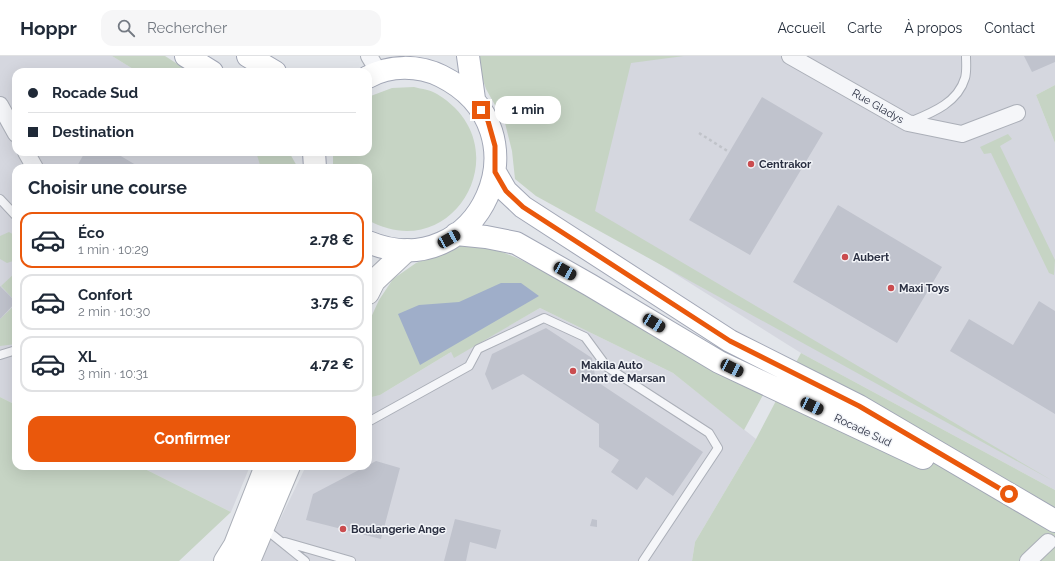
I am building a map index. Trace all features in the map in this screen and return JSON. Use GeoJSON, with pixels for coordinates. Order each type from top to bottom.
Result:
{"type":"FeatureCollection","features":[{"type":"Feature","properties":{"kind":"main road"},"geometry":{"type":"LineString","coordinates":[[186,56],[206,68]]}},
{"type":"Feature","properties":{"kind":"main road"},"geometry":{"type":"LineString","coordinates":[[248,56],[268,68]]}},
{"type":"Feature","properties":{"kind":"main road"},"geometry":{"type":"LineString","coordinates":[[468,56],[474,99]]}},
{"type":"Feature","properties":{"kind":"main road"},"geometry":{"type":"LineString","coordinates":[[372,68],[394,68],[416,62],[456,83],[474,99],[488,121],[495,146],[495,172],[488,196],[475,217],[456,234],[441,243],[424,248],[407,250],[382,247],[372,243]]}},
{"type":"Feature","properties":{"kind":"main road","name":"Rocade Sud"},"geometry":{"type":"LineString","coordinates":[[495,172],[506,191],[523,207],[730,341],[859,406],[1055,521]]}},
{"type":"Feature","properties":{"kind":"main road","name":"Rocade Sud"},"geometry":{"type":"LineString","coordinates":[[456,234],[486,237],[516,243],[719,362],[1036,510]]}},
{"type":"Feature","properties":{"kind":"main road"},"geometry":{"type":"LineString","coordinates":[[372,285],[388,266],[407,250]]}},
{"type":"Feature","properties":{"kind":"main road"},"geometry":{"type":"LineString","coordinates":[[249,561],[265,470]]}},
{"type":"Feature","properties":{"kind":"main road"},"geometry":{"type":"LineString","coordinates":[[225,561],[286,470]]}},
{"type":"Feature","properties":{"kind":"street","name":"Rue Gladys"},"geometry":{"type":"LineString","coordinates":[[790,56],[908,123],[962,134],[1017,113]]}},
{"type":"Feature","properties":{"kind":"street"},"geometry":{"type":"LineString","coordinates":[[0,105],[12,127]]}},
{"type":"Feature","properties":{"kind":"street"},"geometry":{"type":"LineString","coordinates":[[1028,561],[1048,542]]}},
{"type":"Feature","properties":{"kind":"lane"},"geometry":{"type":"LineString","coordinates":[[908,123],[941,109],[958,93],[966,77],[966,56]]}},
{"type":"Feature","properties":{"kind":"lane"},"geometry":{"type":"LineString","coordinates":[[0,199],[12,212]]}},
{"type":"Feature","properties":{"kind":"lane"},"geometry":{"type":"LineString","coordinates":[[372,420],[469,366],[478,349],[544,318],[585,337],[607,367],[709,433],[718,448],[643,561]]}},
{"type":"Feature","properties":{"kind":"lane"},"geometry":{"type":"LineString","coordinates":[[0,355],[12,351]]}},
{"type":"Feature","properties":{"kind":"lane"},"geometry":{"type":"LineString","coordinates":[[259,512],[281,541],[305,561]]}},
{"type":"Feature","properties":{"kind":"lane"},"geometry":{"type":"LineString","coordinates":[[281,541],[351,561]]}},
{"type":"Feature","properties":{"kind":"path"},"geometry":{"type":"LineString","coordinates":[[699,133],[729,152]]}},
{"type":"Feature","properties":{"kind":"shaded area"},"geometry":{"type":"Polygon","coordinates":[[[0,56],[112,56],[132,68],[12,68],[12,156],[260,156],[262,164],[12,164],[12,403],[0,397],[0,56]]]}},
{"type":"Feature","properties":{"kind":"shaded area"},"geometry":{"type":"Polygon","coordinates":[[[591,56],[1055,56],[1055,85],[1036,95],[1055,143],[1055,490],[801,353],[585,217],[591,56]]]}},
{"type":"Feature","properties":{"kind":"shaded area"},"geometry":{"type":"Polygon","coordinates":[[[540,308],[673,373],[756,439],[695,542],[692,561],[260,561],[304,470],[372,470],[372,397],[380,395],[451,352],[454,357],[540,308]]]}},
{"type":"Feature","properties":{"kind":"shaded area"},"geometry":{"type":"Polygon","coordinates":[[[147,470],[248,470],[231,512],[147,470]]]}},
{"type":"Feature","properties":{"kind":"green space"},"geometry":{"type":"Polygon","coordinates":[[[112,56],[165,56],[184,68],[132,68],[112,56]]]}},
{"type":"Feature","properties":{"kind":"green space"},"geometry":{"type":"Polygon","coordinates":[[[476,56],[684,56],[631,63],[595,211],[1053,481],[536,196],[515,179],[512,151],[505,123],[486,89],[476,56]]]}},
{"type":"Feature","properties":{"kind":"green space"},"geometry":{"type":"Polygon","coordinates":[[[1055,85],[1055,143],[1036,95],[1055,85]]]}},
{"type":"Feature","properties":{"kind":"green space"},"geometry":{"type":"Polygon","coordinates":[[[414,87],[437,94],[462,116],[474,142],[475,169],[467,194],[450,215],[427,228],[399,230],[372,221],[372,164],[333,164],[333,156],[372,156],[372,96],[392,88],[414,87]]]}},
{"type":"Feature","properties":{"kind":"green space"},"geometry":{"type":"Polygon","coordinates":[[[1008,134],[1012,139],[1000,146],[1055,260],[1054,275],[1049,273],[991,153],[984,154],[980,147],[1008,134]]]}},
{"type":"Feature","properties":{"kind":"green space"},"geometry":{"type":"Polygon","coordinates":[[[257,156],[291,156],[296,164],[260,164],[257,156]]]}},
{"type":"Feature","properties":{"kind":"green space"},"geometry":{"type":"Polygon","coordinates":[[[9,232],[12,234],[12,261],[7,263],[0,259],[0,236],[9,232]]]}},
{"type":"Feature","properties":{"kind":"green space"},"geometry":{"type":"Polygon","coordinates":[[[463,245],[485,247],[512,256],[541,270],[763,395],[744,430],[673,373],[540,308],[454,358],[451,352],[380,395],[372,397],[372,315],[379,300],[393,279],[416,263],[463,245]]]}},
{"type":"Feature","properties":{"kind":"green space"},"geometry":{"type":"Polygon","coordinates":[[[12,276],[12,298],[1,286],[12,276]]]}},
{"type":"Feature","properties":{"kind":"green space"},"geometry":{"type":"Polygon","coordinates":[[[12,308],[12,344],[0,346],[0,319],[12,308]]]}},
{"type":"Feature","properties":{"kind":"green space"},"geometry":{"type":"Polygon","coordinates":[[[801,353],[1055,490],[1055,561],[692,561],[695,542],[756,439],[801,353]]]}},
{"type":"Feature","properties":{"kind":"green space"},"geometry":{"type":"Polygon","coordinates":[[[0,397],[12,403],[12,470],[147,470],[231,512],[179,561],[0,561],[0,397]]]}},
{"type":"Feature","properties":{"kind":"water"},"geometry":{"type":"Polygon","coordinates":[[[501,283],[521,283],[539,296],[420,365],[398,314],[419,305],[459,302],[501,283]]]}},
{"type":"Feature","properties":{"kind":"building"},"geometry":{"type":"Polygon","coordinates":[[[1024,56],[1055,56],[1055,62],[1032,72],[1024,56]]]}},
{"type":"Feature","properties":{"kind":"building"},"geometry":{"type":"Polygon","coordinates":[[[762,97],[823,133],[750,255],[689,220],[762,97]]]}},
{"type":"Feature","properties":{"kind":"building"},"geometry":{"type":"Polygon","coordinates":[[[83,156],[121,156],[134,164],[78,164],[83,156]]]}},
{"type":"Feature","properties":{"kind":"building"},"geometry":{"type":"Polygon","coordinates":[[[838,205],[942,267],[897,343],[793,282],[838,205]]]}},
{"type":"Feature","properties":{"kind":"building"},"geometry":{"type":"Polygon","coordinates":[[[0,286],[12,298],[12,306],[0,319],[0,286]]]}},
{"type":"Feature","properties":{"kind":"building"},"geometry":{"type":"Polygon","coordinates":[[[1039,301],[1055,311],[1055,414],[950,351],[969,319],[1013,345],[1039,301]]]}},
{"type":"Feature","properties":{"kind":"building"},"geometry":{"type":"Polygon","coordinates":[[[546,328],[592,358],[596,381],[703,452],[673,496],[646,477],[637,490],[611,472],[619,460],[599,447],[599,424],[523,374],[492,390],[485,374],[492,354],[546,328]]]}},
{"type":"Feature","properties":{"kind":"building"},"geometry":{"type":"Polygon","coordinates":[[[376,461],[400,468],[381,539],[306,520],[313,494],[359,470],[372,470],[372,463],[376,461]]]}},
{"type":"Feature","properties":{"kind":"building"},"geometry":{"type":"Polygon","coordinates":[[[455,519],[501,530],[496,549],[470,542],[466,561],[444,561],[455,519]]]}},
{"type":"Feature","properties":{"kind":"building"},"geometry":{"type":"Polygon","coordinates":[[[592,519],[597,520],[597,527],[590,526],[592,519]]]}},
{"type":"Feature","properties":{"kind":"place","name":"Centrakor"},"geometry":{"type":"Point","coordinates":[751,164]}},
{"type":"Feature","properties":{"kind":"place","name":"Aubert"},"geometry":{"type":"Point","coordinates":[845,257]}},
{"type":"Feature","properties":{"kind":"place","name":"Maxi Toys"},"geometry":{"type":"Point","coordinates":[891,288]}},
{"type":"Feature","properties":{"kind":"place","name":"Makila Auto Mont de Marsan"},"geometry":{"type":"Point","coordinates":[573,371]}},
{"type":"Feature","properties":{"kind":"place","name":"Boulangerie Ange"},"geometry":{"type":"Point","coordinates":[343,529]}},
{"type":"Feature","properties":{"kind":"route"},"geometry":{"type":"LineString","coordinates":[[481,110],[488,121],[495,146],[495,172],[506,191],[523,207],[730,341],[859,406],[1009,494]]}}]}
